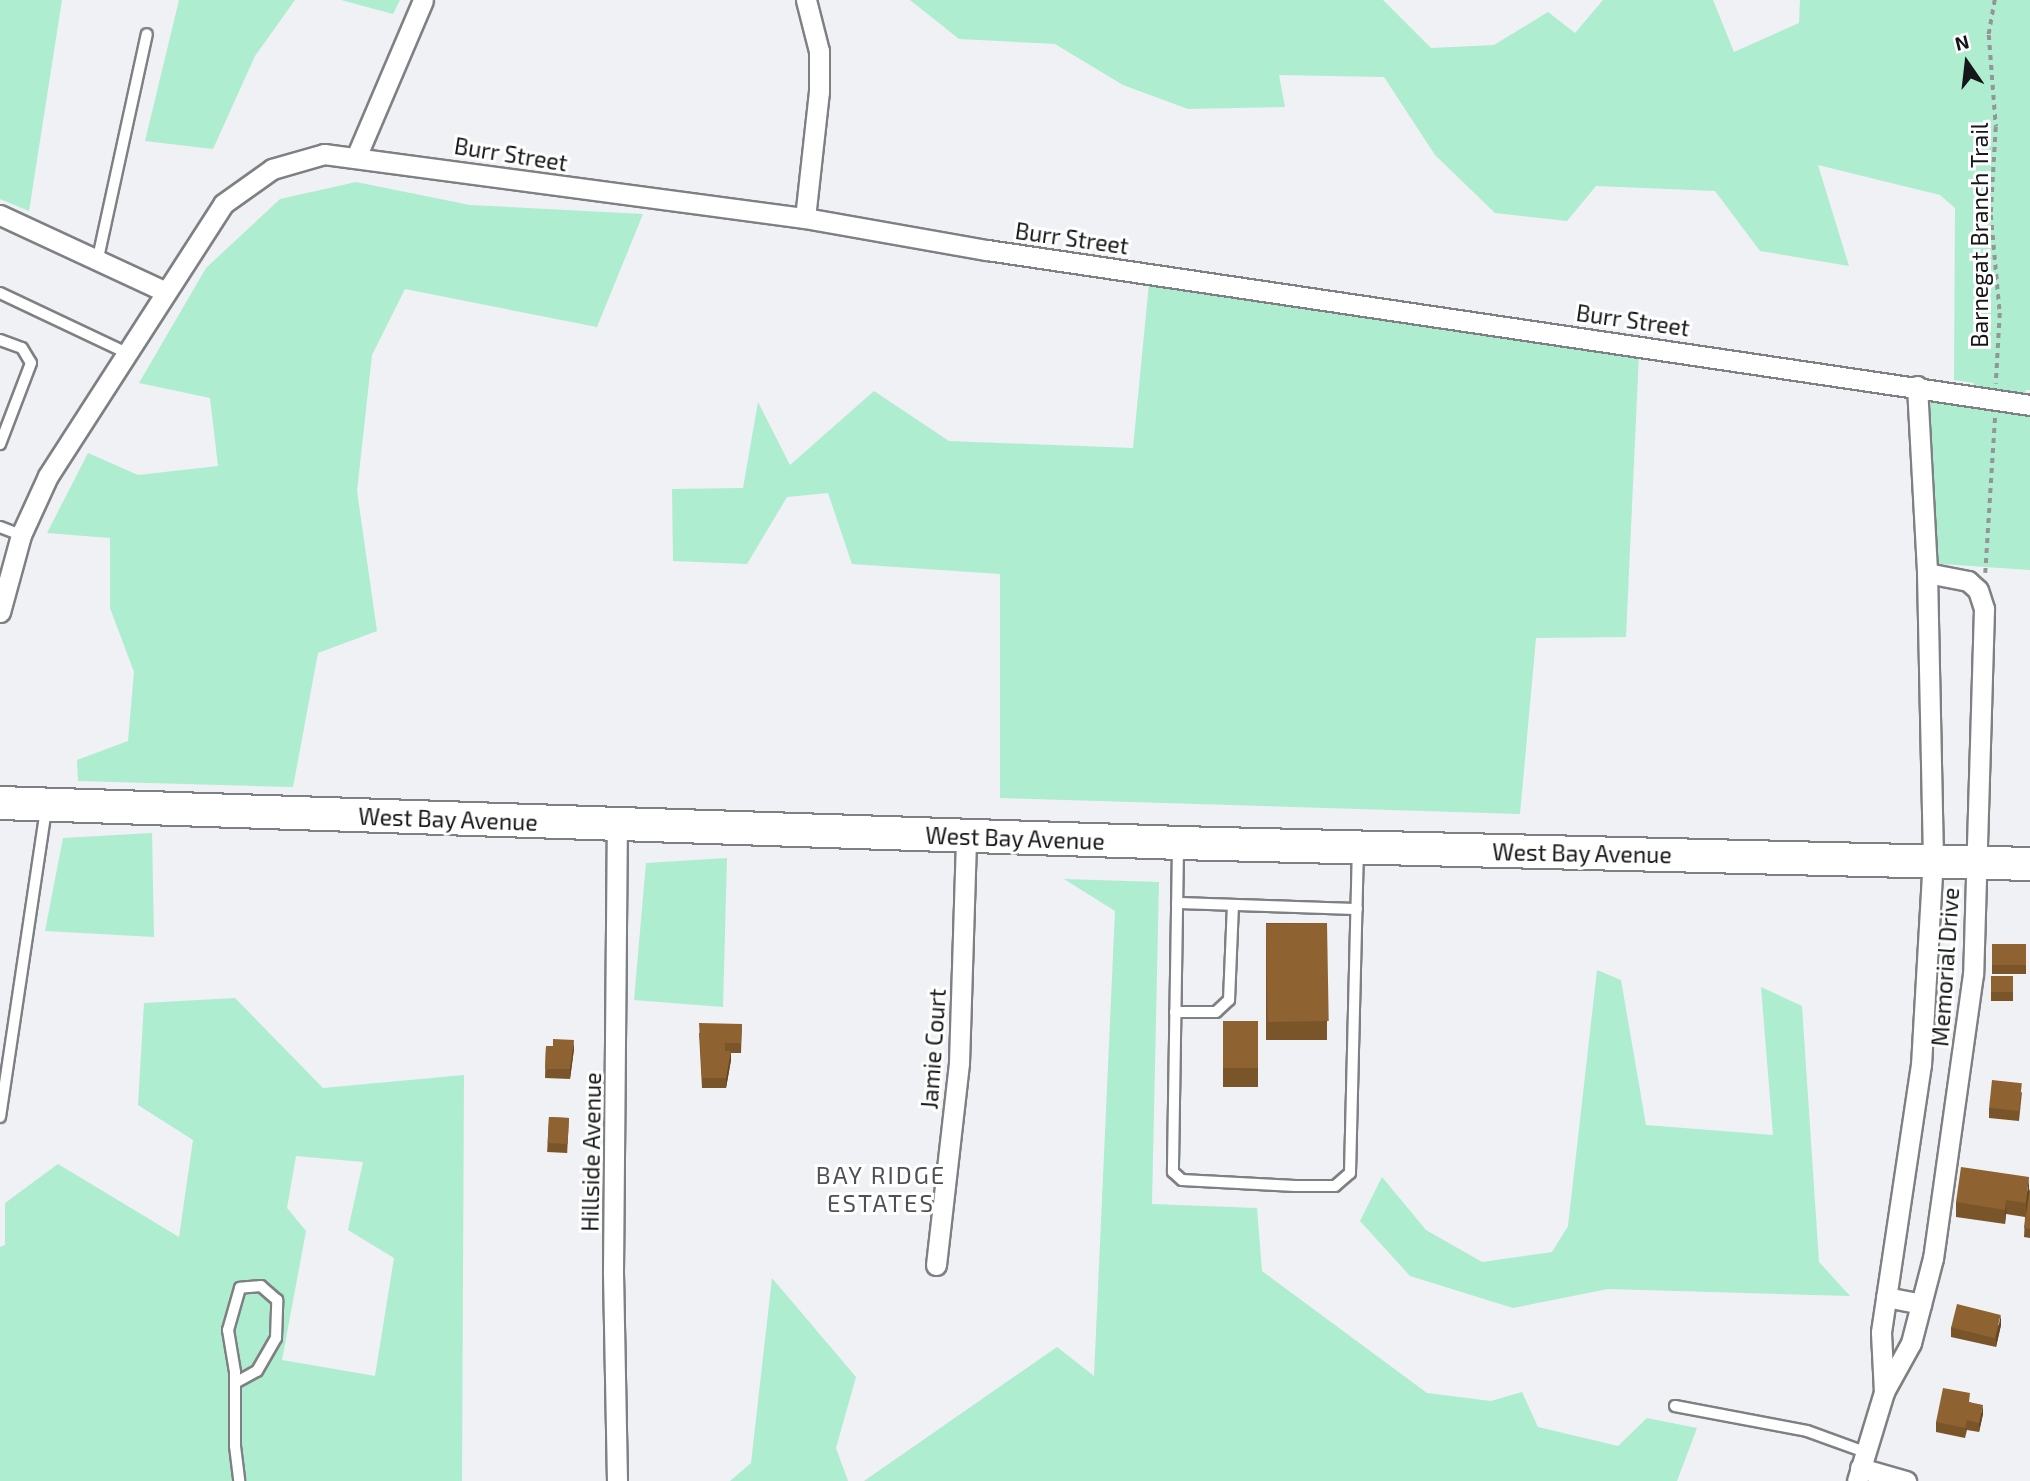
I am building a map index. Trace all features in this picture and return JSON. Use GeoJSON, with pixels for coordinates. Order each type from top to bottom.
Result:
{"type":"FeatureCollection","features":[{"type":"Feature","properties":{"kind":"main road","name":"West Bay Avenue"},"geometry":{"type":"LineString","coordinates":[[0,803],[1178,843],[1933,859],[2030,864]]}},
{"type":"Feature","properties":{"kind":"street"},"geometry":{"type":"LineString","coordinates":[[357,155],[423,0]]}},
{"type":"Feature","properties":{"kind":"street"},"geometry":{"type":"LineString","coordinates":[[805,218],[819,92],[819,51],[806,0]]}},
{"type":"Feature","properties":{"kind":"street","name":"Burr Street"},"geometry":{"type":"LineString","coordinates":[[0,612],[21,534],[48,476],[164,291],[223,204],[245,186],[293,160],[324,154],[357,155],[554,186],[805,218],[1001,252],[1958,392],[2030,405]]}},
{"type":"Feature","properties":{"kind":"street"},"geometry":{"type":"LineString","coordinates":[[0,215],[98,258],[164,291]]}},
{"type":"Feature","properties":{"kind":"street","name":"Memorial Drive"},"geometry":{"type":"LineString","coordinates":[[1884,1392],[1880,1362],[1886,1297],[1921,1065],[1933,859],[1927,573],[1917,386]]}},
{"type":"Feature","properties":{"kind":"street"},"geometry":{"type":"LineString","coordinates":[[1927,573],[1968,581],[1983,599]]}},
{"type":"Feature","properties":{"kind":"street","name":"Memorial Drive"},"geometry":{"type":"LineString","coordinates":[[1861,1467],[1884,1392],[1911,1343],[1933,1258],[1958,1102],[1973,974],[1983,599]]}},
{"type":"Feature","properties":{"kind":"street","name":"Hillside Avenue"},"geometry":{"type":"LineString","coordinates":[[617,824],[613,1271],[617,1481]]}},
{"type":"Feature","properties":{"kind":"street","name":"Jamie Court"},"geometry":{"type":"LineString","coordinates":[[936,1265],[959,1063],[966,836]]}},
{"type":"Feature","properties":{"kind":"street"},"geometry":{"type":"LineString","coordinates":[[1886,1297],[1921,1304]]}},
{"type":"Feature","properties":{"kind":"street"},"geometry":{"type":"LineString","coordinates":[[1861,1467],[1906,1481]]}},
{"type":"Feature","properties":{"kind":"lane"},"geometry":{"type":"LineString","coordinates":[[98,258],[146,34]]}},
{"type":"Feature","properties":{"kind":"lane"},"geometry":{"type":"LineString","coordinates":[[0,293],[125,352]]}},
{"type":"Feature","properties":{"kind":"lane"},"geometry":{"type":"LineString","coordinates":[[0,340],[22,348],[31,363],[0,444]]}},
{"type":"Feature","properties":{"kind":"lane"},"geometry":{"type":"LineString","coordinates":[[0,527],[21,534]]}},
{"type":"Feature","properties":{"kind":"lane"},"geometry":{"type":"LineString","coordinates":[[0,1117],[46,805]]}},
{"type":"Feature","properties":{"kind":"lane"},"geometry":{"type":"LineString","coordinates":[[1178,843],[1171,1166],[1176,1177],[1295,1186],[1340,1184],[1350,1173],[1359,848]]}},
{"type":"Feature","properties":{"kind":"lane"},"geometry":{"type":"LineString","coordinates":[[1177,903],[1357,909]]}},
{"type":"Feature","properties":{"kind":"lane"},"geometry":{"type":"LineString","coordinates":[[1175,1012],[1216,1012],[1229,1000],[1233,905]]}},
{"type":"Feature","properties":{"kind":"lane"},"geometry":{"type":"LineString","coordinates":[[235,1383],[257,1371],[276,1338],[277,1300],[261,1286],[240,1288],[228,1330],[235,1383],[239,1481]]}},
{"type":"Feature","properties":{"kind":"lane"},"geometry":{"type":"LineString","coordinates":[[1675,1406],[1807,1431],[1861,1467]]}},
{"type":"Feature","properties":{"kind":"path","name":"Barnegat Branch Trail"},"geometry":{"type":"LineString","coordinates":[[1995,0],[1989,35],[1996,127],[1991,215],[2000,313],[1996,386]]}},
{"type":"Feature","properties":{"kind":"path"},"geometry":{"type":"LineString","coordinates":[[1983,599],[1995,411]]}},
{"type":"Feature","properties":{"kind":"green space"},"geometry":{"type":"Polygon","coordinates":[[[0,0],[62,0],[29,211],[0,199],[0,0]]]}},
{"type":"Feature","properties":{"kind":"green space"},"geometry":{"type":"Polygon","coordinates":[[[179,0],[295,0],[255,56],[213,149],[145,141],[179,0]]]}},
{"type":"Feature","properties":{"kind":"green space"},"geometry":{"type":"Polygon","coordinates":[[[341,0],[400,0],[393,14],[341,0]]]}},
{"type":"Feature","properties":{"kind":"green space"},"geometry":{"type":"Polygon","coordinates":[[[910,0],[1383,0],[1431,48],[1494,45],[1548,12],[1575,33],[1603,0],[1713,0],[1734,52],[1799,23],[1800,0],[2030,0],[2030,390],[2026,390],[2025,404],[2030,405],[2030,570],[1927,563],[1917,386],[1974,394],[1974,383],[1954,380],[1955,208],[1940,195],[1818,165],[1849,266],[1760,251],[1715,191],[1596,186],[1567,221],[1495,213],[1435,155],[1384,77],[1279,75],[1285,107],[1188,109],[1123,85],[1055,44],[959,39],[910,0]]]}},
{"type":"Feature","properties":{"kind":"green space"},"geometry":{"type":"Polygon","coordinates":[[[356,182],[470,205],[643,214],[597,327],[405,289],[372,355],[357,491],[377,631],[318,653],[293,787],[78,781],[77,760],[128,741],[134,672],[110,608],[110,538],[47,533],[88,453],[138,475],[218,466],[210,398],[139,383],[206,268],[280,199],[356,182]]]}},
{"type":"Feature","properties":{"kind":"green space"},"geometry":{"type":"Polygon","coordinates":[[[1149,283],[1639,353],[1626,637],[1536,638],[1520,814],[1000,798],[1000,574],[852,564],[828,493],[787,497],[747,564],[673,561],[672,489],[743,488],[758,402],[790,465],[874,391],[949,441],[1133,448],[1149,283]]]}},
{"type":"Feature","properties":{"kind":"green space"},"geometry":{"type":"Polygon","coordinates":[[[152,833],[154,937],[45,931],[63,838],[152,833]]]}},
{"type":"Feature","properties":{"kind":"green space"},"geometry":{"type":"Polygon","coordinates":[[[727,858],[723,1007],[634,1000],[646,863],[727,858]]]}},
{"type":"Feature","properties":{"kind":"green space"},"geometry":{"type":"Polygon","coordinates":[[[1064,879],[1159,882],[1152,1204],[1257,1208],[1262,1271],[1427,1393],[1491,1401],[1522,1392],[1538,1427],[1618,1446],[1647,1418],[1697,1428],[1677,1481],[864,1481],[1057,1347],[1094,1376],[1115,911],[1064,879]]]}},
{"type":"Feature","properties":{"kind":"green space"},"geometry":{"type":"Polygon","coordinates":[[[1597,970],[1621,980],[1646,1125],[1773,1135],[1761,987],[1802,1006],[1819,1262],[1850,1296],[1608,1289],[1513,1308],[1410,1276],[1360,1221],[1382,1177],[1426,1230],[1482,1262],[1552,1252],[1568,1226],[1597,970]]]}},
{"type":"Feature","properties":{"kind":"green space"},"geometry":{"type":"Polygon","coordinates":[[[235,998],[323,1088],[464,1075],[462,1481],[0,1481],[0,1247],[5,1245],[5,1203],[58,1164],[179,1237],[193,1140],[138,1105],[144,1003],[235,998]],[[296,1156],[287,1208],[306,1231],[282,1360],[375,1376],[394,1258],[348,1230],[363,1162],[296,1156]]]}},
{"type":"Feature","properties":{"kind":"green space"},"geometry":{"type":"Polygon","coordinates":[[[772,1278],[856,1377],[836,1448],[848,1481],[730,1481],[751,1463],[772,1278]]]}},
{"type":"Feature","properties":{"kind":"building"},"geometry":{"type":"Polygon","coordinates":[[[1327,923],[1329,1021],[1268,1022],[1266,924],[1327,923]]]}},
{"type":"Feature","properties":{"kind":"building"},"geometry":{"type":"Polygon","coordinates":[[[1992,944],[2026,944],[2026,965],[1992,965],[1992,944]]]}},
{"type":"Feature","properties":{"kind":"building"},"geometry":{"type":"Polygon","coordinates":[[[1991,976],[2013,976],[2013,992],[1991,992],[1991,976]]]}},
{"type":"Feature","properties":{"kind":"building"},"geometry":{"type":"Polygon","coordinates":[[[1223,1021],[1258,1021],[1258,1068],[1223,1068],[1223,1021]]]}},
{"type":"Feature","properties":{"kind":"building"},"geometry":{"type":"Polygon","coordinates":[[[699,1023],[742,1024],[741,1043],[725,1043],[725,1051],[731,1051],[726,1078],[702,1078],[699,1023]]]}},
{"type":"Feature","properties":{"kind":"building"},"geometry":{"type":"Polygon","coordinates":[[[553,1039],[574,1040],[570,1069],[545,1069],[546,1046],[553,1046],[553,1039]]]}},
{"type":"Feature","properties":{"kind":"building"},"geometry":{"type":"Polygon","coordinates":[[[1992,1080],[2022,1083],[2019,1111],[1989,1108],[1992,1080]]]}},
{"type":"Feature","properties":{"kind":"building"},"geometry":{"type":"Polygon","coordinates":[[[549,1117],[569,1118],[568,1144],[548,1143],[549,1117]]]}},
{"type":"Feature","properties":{"kind":"building"},"geometry":{"type":"Polygon","coordinates":[[[1961,1167],[2029,1177],[2026,1203],[2006,1200],[2005,1210],[1956,1202],[1961,1167]]]}},
{"type":"Feature","properties":{"kind":"building"},"geometry":{"type":"Polygon","coordinates":[[[2030,1189],[2030,1229],[2024,1228],[2030,1189]]]}},
{"type":"Feature","properties":{"kind":"building"},"geometry":{"type":"Polygon","coordinates":[[[1957,1304],[2001,1315],[1995,1338],[1951,1327],[1957,1304]]]}},
{"type":"Feature","properties":{"kind":"building"},"geometry":{"type":"Polygon","coordinates":[[[1943,1388],[1970,1393],[1969,1402],[1983,1405],[1979,1423],[1967,1420],[1965,1428],[1936,1422],[1943,1388]]]}},
{"type":"Feature","properties":{"kind":"district","name":"BAY RIDGE ESTATES"},"geometry":{"type":"Point","coordinates":[881,1189]}}]}
